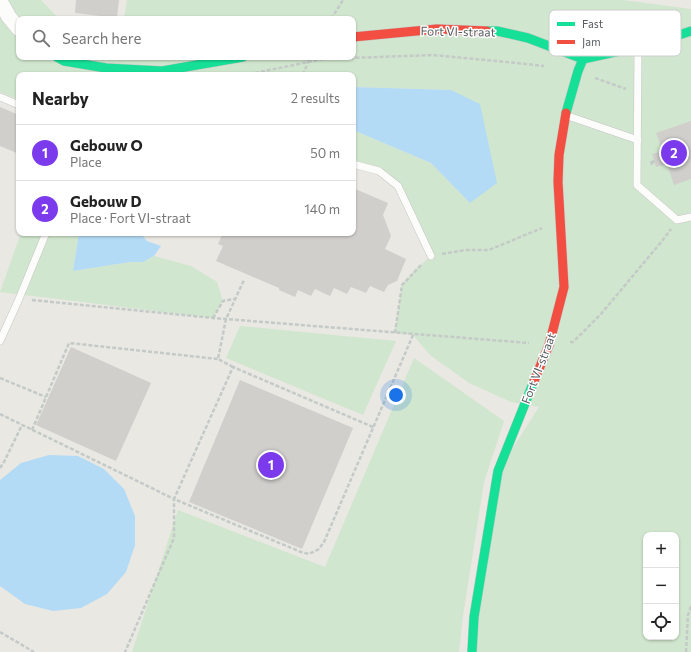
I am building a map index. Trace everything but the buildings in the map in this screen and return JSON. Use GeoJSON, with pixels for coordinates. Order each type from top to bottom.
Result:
{"type":"FeatureCollection","features":[{"type":"Feature","properties":{"kind":"street"},"geometry":{"type":"LineString","coordinates":[[0,1],[16,25]]}},
{"type":"Feature","properties":{"kind":"street","name":"Fort VI-straat"},"geometry":{"type":"LineString","coordinates":[[356,37],[437,29],[497,31],[528,38],[549,46]]}},
{"type":"Feature","properties":{"kind":"street"},"geometry":{"type":"LineString","coordinates":[[681,35],[691,32]]}},
{"type":"Feature","properties":{"kind":"street","name":"Fort VI-straat"},"geometry":{"type":"LineString","coordinates":[[472,652],[474,617],[498,471],[549,345],[564,287],[558,182],[559,155],[566,115],[578,71],[583,59],[575,56]]}},
{"type":"Feature","properties":{"kind":"street"},"geometry":{"type":"LineString","coordinates":[[583,59],[596,56]]}},
{"type":"Feature","properties":{"kind":"street"},"geometry":{"type":"LineString","coordinates":[[62,60],[106,72],[162,71],[226,60]]}},
{"type":"Feature","properties":{"kind":"lane"},"geometry":{"type":"LineString","coordinates":[[638,56],[637,185],[676,220],[691,217]]}},
{"type":"Feature","properties":{"kind":"lane"},"geometry":{"type":"LineString","coordinates":[[0,97],[16,104]]}},
{"type":"Feature","properties":{"kind":"lane"},"geometry":{"type":"LineString","coordinates":[[566,115],[638,140]]}},
{"type":"Feature","properties":{"kind":"lane"},"geometry":{"type":"LineString","coordinates":[[356,165],[379,171],[398,186],[431,256]]}},
{"type":"Feature","properties":{"kind":"lane"},"geometry":{"type":"LineString","coordinates":[[0,341],[45,236]]}},
{"type":"Feature","properties":{"kind":"path"},"geometry":{"type":"LineString","coordinates":[[333,16],[343,0]]}},
{"type":"Feature","properties":{"kind":"path"},"geometry":{"type":"LineString","coordinates":[[356,58],[433,55],[547,67]]}},
{"type":"Feature","properties":{"kind":"path"},"geometry":{"type":"LineString","coordinates":[[258,72],[318,60]]}},
{"type":"Feature","properties":{"kind":"path"},"geometry":{"type":"LineString","coordinates":[[304,72],[308,62]]}},
{"type":"Feature","properties":{"kind":"path"},"geometry":{"type":"LineString","coordinates":[[578,71],[638,94]]}},
{"type":"Feature","properties":{"kind":"path"},"geometry":{"type":"LineString","coordinates":[[650,159],[652,165],[654,160]]}},
{"type":"Feature","properties":{"kind":"path"},"geometry":{"type":"LineString","coordinates":[[19,299],[213,318],[549,345],[573,342],[601,314],[662,241],[676,220]]}},
{"type":"Feature","properties":{"kind":"path"},"geometry":{"type":"LineString","coordinates":[[395,333],[402,285],[414,271],[431,256],[465,250],[489,250],[545,226],[560,225]]}},
{"type":"Feature","properties":{"kind":"path"},"geometry":{"type":"LineString","coordinates":[[218,359],[226,319],[244,280]]}},
{"type":"Feature","properties":{"kind":"path"},"geometry":{"type":"LineString","coordinates":[[213,318],[223,301],[234,299]]}},
{"type":"Feature","properties":{"kind":"path"},"geometry":{"type":"LineString","coordinates":[[0,414],[174,499],[309,554],[319,549],[324,542],[413,335]]}},
{"type":"Feature","properties":{"kind":"path"},"geometry":{"type":"LineString","coordinates":[[32,430],[69,343],[218,359],[233,367],[373,427]]}},
{"type":"Feature","properties":{"kind":"path"},"geometry":{"type":"LineString","coordinates":[[125,652],[174,538],[174,499],[233,367]]}},
{"type":"Feature","properties":{"kind":"path"},"geometry":{"type":"LineString","coordinates":[[0,378],[46,398]]}},
{"type":"Feature","properties":{"kind":"path"},"geometry":{"type":"LineString","coordinates":[[0,468],[22,425]]}},
{"type":"Feature","properties":{"kind":"path"},"geometry":{"type":"LineString","coordinates":[[686,652],[688,615],[691,606]]}},
{"type":"Feature","properties":{"kind":"path"},"geometry":{"type":"LineString","coordinates":[[0,632],[34,652]]}},
{"type":"Feature","properties":{"kind":"green space"},"geometry":{"type":"Polygon","coordinates":[[[0,0],[41,0],[56,16],[16,16],[16,60],[356,60],[356,16],[124,16],[127,0],[623,0],[691,9],[691,652],[472,652],[498,471],[539,407],[511,402],[469,383],[430,355],[413,335],[395,333],[402,285],[414,271],[431,256],[398,186],[379,171],[356,165],[356,131],[431,163],[470,203],[451,90],[356,87],[356,72],[16,72],[16,99],[0,92],[0,0]]]}},
{"type":"Feature","properties":{"kind":"green space"},"geometry":{"type":"Polygon","coordinates":[[[20,236],[79,236],[73,271],[130,262],[143,262],[154,256],[191,266],[217,282],[223,301],[213,318],[0,292],[20,236]]]}},
{"type":"Feature","properties":{"kind":"green space"},"geometry":{"type":"Polygon","coordinates":[[[240,326],[396,341],[363,415],[226,358],[240,326]]]}},
{"type":"Feature","properties":{"kind":"green space"},"geometry":{"type":"Polygon","coordinates":[[[414,358],[504,421],[484,482],[463,616],[459,652],[132,652],[178,510],[325,567],[414,358]]]}},
{"type":"Feature","properties":{"kind":"water"},"geometry":{"type":"Polygon","coordinates":[[[356,87],[451,90],[480,104],[497,183],[470,203],[431,163],[356,131],[356,87]]]}},
{"type":"Feature","properties":{"kind":"water"},"geometry":{"type":"Polygon","coordinates":[[[79,236],[143,236],[147,241],[161,246],[154,256],[143,262],[130,262],[73,271],[79,236]]]}},
{"type":"Feature","properties":{"kind":"water"},"geometry":{"type":"Polygon","coordinates":[[[49,455],[78,456],[104,469],[124,489],[135,516],[135,545],[126,572],[107,594],[81,608],[53,611],[25,604],[0,586],[0,480],[21,463],[49,455]]]}},
{"type":"Feature","properties":{"kind":"traffic: fast"},"geometry":{"type":"LineString","coordinates":[[487,31],[497,31],[528,38],[549,46]]}},
{"type":"Feature","properties":{"kind":"traffic: fast"},"geometry":{"type":"LineString","coordinates":[[681,34],[691,31]]}},
{"type":"Feature","properties":{"kind":"traffic: fast"},"geometry":{"type":"LineString","coordinates":[[575,56],[583,59],[597,56]]}},
{"type":"Feature","properties":{"kind":"traffic: fast"},"geometry":{"type":"LineString","coordinates":[[566,113],[583,59]]}},
{"type":"Feature","properties":{"kind":"traffic: fast"},"geometry":{"type":"LineString","coordinates":[[62,60],[106,68],[162,71],[226,60]]}},
{"type":"Feature","properties":{"kind":"traffic: fast"},"geometry":{"type":"LineString","coordinates":[[472,652],[474,617],[498,471],[534,381]]}},
{"type":"Feature","properties":{"kind":"traffic: jam"},"geometry":{"type":"LineString","coordinates":[[356,37],[437,29],[487,31]]}},
{"type":"Feature","properties":{"kind":"traffic: jam"},"geometry":{"type":"LineString","coordinates":[[534,381],[549,345],[564,287],[558,182],[559,155],[566,113]]}},
{"type":"Feature","properties":{"kind":"place","name":"Gebouw D"},"geometry":{"type":"Point","coordinates":[674,153]}},
{"type":"Feature","properties":{"kind":"place","name":"Gebouw O"},"geometry":{"type":"Point","coordinates":[271,465]}}]}
